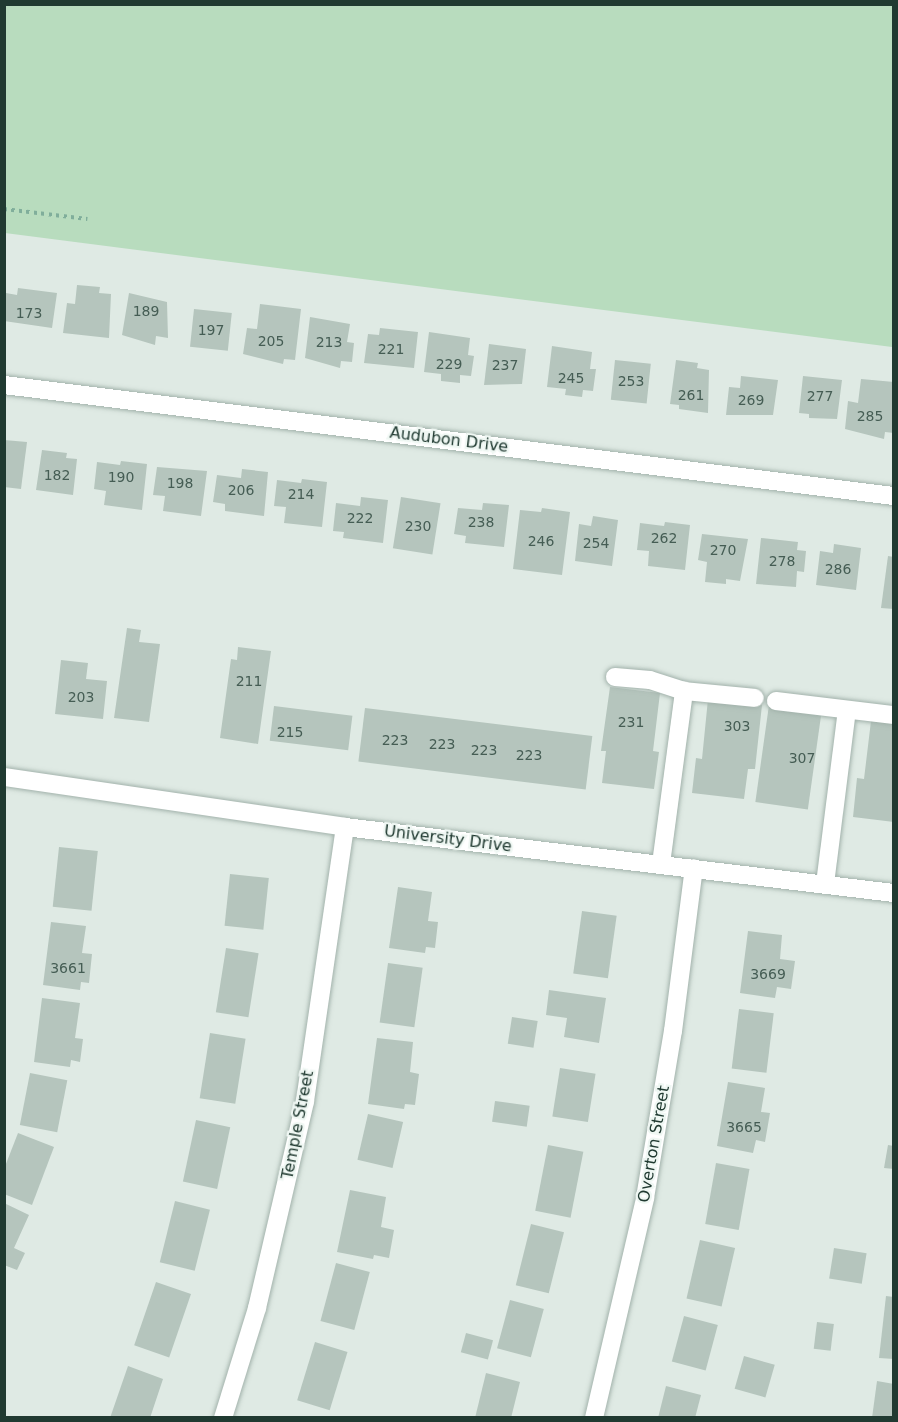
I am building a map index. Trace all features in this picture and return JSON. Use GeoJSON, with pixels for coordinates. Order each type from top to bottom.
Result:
{"type":"FeatureCollection","features":[{"type":"Feature","properties":{"kind":"street","name":"Audubon Drive"},"geometry":{"type":"LineString","coordinates":[[4,385],[894,496]]}},
{"type":"Feature","properties":{"kind":"street"},"geometry":{"type":"LineString","coordinates":[[615,677],[650,680],[684,691],[754,698]]}},
{"type":"Feature","properties":{"kind":"street"},"geometry":{"type":"LineString","coordinates":[[661,864],[684,691]]}},
{"type":"Feature","properties":{"kind":"street"},"geometry":{"type":"LineString","coordinates":[[776,701],[894,716]]}},
{"type":"Feature","properties":{"kind":"street"},"geometry":{"type":"LineString","coordinates":[[825,884],[847,710]]}},
{"type":"Feature","properties":{"kind":"street","name":"University Drive"},"geometry":{"type":"LineString","coordinates":[[4,777],[345,827],[894,893]]}},
{"type":"Feature","properties":{"kind":"street","name":"Temple Street"},"geometry":{"type":"LineString","coordinates":[[223,1418],[257,1308],[306,1101],[345,827]]}},
{"type":"Feature","properties":{"kind":"street","name":"Overton Street"},"geometry":{"type":"LineString","coordinates":[[594,1418],[645,1198],[673,1032],[694,868]]}},
{"type":"Feature","properties":{"kind":"path"},"geometry":{"type":"LineString","coordinates":[[4,209],[87,219]]}},
{"type":"Feature","properties":{"kind":"green space"},"geometry":{"type":"Polygon","coordinates":[[[5,4],[893,5],[892,347],[5,233],[5,4]]]}},
{"type":"Feature","properties":{"kind":"building"},"geometry":{"type":"Polygon","coordinates":[[[77,285],[100,287],[99,293],[111,294],[109,338],[63,333],[67,303],[75,304],[77,285]]]}},
{"type":"Feature","properties":{"kind":"building"},"geometry":{"type":"Polygon","coordinates":[[[18,288],[57,293],[52,328],[4,321],[6,293],[17,295],[18,288]]]}},
{"type":"Feature","properties":{"kind":"building"},"geometry":{"type":"Polygon","coordinates":[[[129,293],[167,302],[168,338],[156,336],[155,345],[122,335],[129,293]]]}},
{"type":"Feature","properties":{"kind":"building"},"geometry":{"type":"Polygon","coordinates":[[[260,304],[301,309],[295,360],[284,359],[283,364],[243,354],[247,328],[257,329],[260,304]]]}},
{"type":"Feature","properties":{"kind":"building"},"geometry":{"type":"Polygon","coordinates":[[[194,309],[232,313],[228,351],[190,347],[194,309]]]}},
{"type":"Feature","properties":{"kind":"building"},"geometry":{"type":"Polygon","coordinates":[[[310,317],[350,324],[347,342],[354,343],[352,362],[341,361],[340,368],[305,358],[310,317]]]}},
{"type":"Feature","properties":{"kind":"building"},"geometry":{"type":"Polygon","coordinates":[[[380,328],[418,332],[414,368],[364,363],[368,334],[379,335],[380,328]]]}},
{"type":"Feature","properties":{"kind":"building"},"geometry":{"type":"Polygon","coordinates":[[[429,332],[470,338],[468,355],[474,356],[471,376],[460,375],[460,383],[441,381],[441,374],[424,372],[429,332]]]}},
{"type":"Feature","properties":{"kind":"building"},"geometry":{"type":"Polygon","coordinates":[[[489,344],[526,349],[522,384],[484,385],[489,344]]]}},
{"type":"Feature","properties":{"kind":"building"},"geometry":{"type":"Polygon","coordinates":[[[552,346],[592,352],[590,369],[596,369],[593,391],[583,390],[582,397],[565,395],[566,389],[547,387],[552,346]]]}},
{"type":"Feature","properties":{"kind":"building"},"geometry":{"type":"Polygon","coordinates":[[[615,360],[651,364],[647,404],[611,400],[615,360]]]}},
{"type":"Feature","properties":{"kind":"building"},"geometry":{"type":"Polygon","coordinates":[[[676,360],[698,363],[697,368],[709,370],[708,413],[679,409],[679,405],[670,404],[676,360]]]}},
{"type":"Feature","properties":{"kind":"building"},"geometry":{"type":"Polygon","coordinates":[[[741,376],[778,380],[773,415],[726,415],[729,387],[740,388],[741,376]]]}},
{"type":"Feature","properties":{"kind":"building"},"geometry":{"type":"Polygon","coordinates":[[[803,376],[842,380],[837,419],[809,418],[809,414],[799,413],[803,376]]]}},
{"type":"Feature","properties":{"kind":"building"},"geometry":{"type":"Polygon","coordinates":[[[861,379],[894,382],[894,433],[885,432],[884,439],[845,429],[848,401],[858,403],[861,379]]]}},
{"type":"Feature","properties":{"kind":"building"},"geometry":{"type":"Polygon","coordinates":[[[4,440],[27,442],[21,489],[4,487],[4,440]]]}},
{"type":"Feature","properties":{"kind":"building"},"geometry":{"type":"Polygon","coordinates":[[[42,450],[67,453],[66,458],[77,459],[73,495],[36,490],[42,450]]]}},
{"type":"Feature","properties":{"kind":"building"},"geometry":{"type":"Polygon","coordinates":[[[121,461],[147,464],[142,510],[104,505],[106,491],[94,489],[97,462],[120,465],[121,461]]]}},
{"type":"Feature","properties":{"kind":"building"},"geometry":{"type":"Polygon","coordinates":[[[157,467],[207,471],[201,516],[163,511],[165,496],[153,495],[157,467]]]}},
{"type":"Feature","properties":{"kind":"building"},"geometry":{"type":"Polygon","coordinates":[[[242,469],[268,472],[264,516],[225,511],[225,504],[213,502],[217,475],[241,478],[242,469]]]}},
{"type":"Feature","properties":{"kind":"building"},"geometry":{"type":"Polygon","coordinates":[[[302,479],[327,482],[322,527],[284,523],[286,507],[274,506],[277,480],[301,483],[302,479]]]}},
{"type":"Feature","properties":{"kind":"building"},"geometry":{"type":"Polygon","coordinates":[[[361,497],[388,500],[383,543],[343,538],[344,532],[333,531],[336,503],[360,506],[361,497]]]}},
{"type":"Feature","properties":{"kind":"building"},"geometry":{"type":"Polygon","coordinates":[[[401,497],[441,503],[432,555],[393,548],[401,497]]]}},
{"type":"Feature","properties":{"kind":"building"},"geometry":{"type":"Polygon","coordinates":[[[483,503],[509,505],[504,547],[465,543],[466,536],[454,534],[458,508],[482,510],[483,503]]]}},
{"type":"Feature","properties":{"kind":"building"},"geometry":{"type":"Polygon","coordinates":[[[542,508],[570,512],[562,575],[513,569],[520,510],[541,512],[542,508]]]}},
{"type":"Feature","properties":{"kind":"building"},"geometry":{"type":"Polygon","coordinates":[[[593,516],[618,520],[612,566],[575,561],[579,524],[591,526],[593,516]]]}},
{"type":"Feature","properties":{"kind":"building"},"geometry":{"type":"Polygon","coordinates":[[[665,522],[690,525],[685,570],[648,566],[649,551],[637,550],[640,523],[664,526],[665,522]]]}},
{"type":"Feature","properties":{"kind":"building"},"geometry":{"type":"Polygon","coordinates":[[[702,534],[748,539],[740,581],[726,579],[726,584],[705,582],[707,562],[698,560],[702,534]]]}},
{"type":"Feature","properties":{"kind":"building"},"geometry":{"type":"Polygon","coordinates":[[[761,538],[798,542],[797,550],[806,551],[804,572],[797,571],[796,587],[756,584],[761,538]]]}},
{"type":"Feature","properties":{"kind":"building"},"geometry":{"type":"Polygon","coordinates":[[[834,544],[861,548],[856,590],[816,585],[820,551],[833,553],[834,544]]]}},
{"type":"Feature","properties":{"kind":"building"},"geometry":{"type":"Polygon","coordinates":[[[888,556],[894,557],[894,609],[881,608],[888,556]]]}},
{"type":"Feature","properties":{"kind":"building"},"geometry":{"type":"Polygon","coordinates":[[[127,628],[141,630],[139,642],[160,644],[149,722],[114,718],[127,628]]]}},
{"type":"Feature","properties":{"kind":"building"},"geometry":{"type":"Polygon","coordinates":[[[238,647],[271,651],[258,744],[220,738],[231,659],[237,660],[238,647]]]}},
{"type":"Feature","properties":{"kind":"building"},"geometry":{"type":"Polygon","coordinates":[[[61,660],[88,663],[86,679],[107,681],[103,719],[55,714],[61,660]]]}},
{"type":"Feature","properties":{"kind":"building"},"geometry":{"type":"Polygon","coordinates":[[[610,687],[660,693],[653,751],[659,752],[654,789],[602,783],[606,751],[601,751],[610,687]]]}},
{"type":"Feature","properties":{"kind":"building"},"geometry":{"type":"Polygon","coordinates":[[[708,699],[762,705],[755,769],[748,769],[744,799],[692,793],[696,758],[702,759],[708,699]]]}},
{"type":"Feature","properties":{"kind":"building"},"geometry":{"type":"Polygon","coordinates":[[[769,705],[821,712],[808,809],[755,802],[769,705]]]}},
{"type":"Feature","properties":{"kind":"building"},"geometry":{"type":"Polygon","coordinates":[[[274,706],[352,716],[348,750],[270,741],[274,706]]]}},
{"type":"Feature","properties":{"kind":"building"},"geometry":{"type":"Polygon","coordinates":[[[365,708],[592,736],[586,790],[358,762],[365,708]]]}},
{"type":"Feature","properties":{"kind":"building"},"geometry":{"type":"Polygon","coordinates":[[[871,721],[894,723],[894,822],[853,817],[857,778],[864,779],[871,721]]]}},
{"type":"Feature","properties":{"kind":"building"},"geometry":{"type":"Polygon","coordinates":[[[59,847],[98,851],[92,911],[53,907],[59,847]]]}},
{"type":"Feature","properties":{"kind":"building"},"geometry":{"type":"Polygon","coordinates":[[[230,874],[269,878],[263,930],[225,926],[230,874]]]}},
{"type":"Feature","properties":{"kind":"building"},"geometry":{"type":"Polygon","coordinates":[[[398,887],[432,892],[428,921],[438,922],[435,948],[426,947],[425,953],[389,948],[398,887]]]}},
{"type":"Feature","properties":{"kind":"building"},"geometry":{"type":"Polygon","coordinates":[[[582,911],[617,916],[608,978],[573,973],[582,911]]]}},
{"type":"Feature","properties":{"kind":"building"},"geometry":{"type":"Polygon","coordinates":[[[51,922],[86,926],[82,953],[92,954],[89,983],[81,982],[80,990],[43,985],[51,922]]]}},
{"type":"Feature","properties":{"kind":"building"},"geometry":{"type":"Polygon","coordinates":[[[748,931],[782,935],[780,959],[795,961],[791,989],[777,987],[775,998],[740,993],[748,931]]]}},
{"type":"Feature","properties":{"kind":"building"},"geometry":{"type":"Polygon","coordinates":[[[226,948],[259,953],[248,1017],[216,1012],[226,948]]]}},
{"type":"Feature","properties":{"kind":"building"},"geometry":{"type":"Polygon","coordinates":[[[388,963],[423,968],[414,1027],[380,1022],[388,963]]]}},
{"type":"Feature","properties":{"kind":"building"},"geometry":{"type":"Polygon","coordinates":[[[549,990],[606,998],[599,1043],[564,1037],[567,1018],[546,1015],[549,990]]]}},
{"type":"Feature","properties":{"kind":"building"},"geometry":{"type":"Polygon","coordinates":[[[42,998],[80,1003],[75,1038],[83,1039],[80,1062],[71,1060],[70,1067],[34,1062],[42,998]]]}},
{"type":"Feature","properties":{"kind":"building"},"geometry":{"type":"Polygon","coordinates":[[[739,1009],[774,1013],[766,1073],[732,1069],[739,1009]]]}},
{"type":"Feature","properties":{"kind":"building"},"geometry":{"type":"Polygon","coordinates":[[[512,1017],[538,1021],[533,1048],[508,1044],[512,1017]]]}},
{"type":"Feature","properties":{"kind":"building"},"geometry":{"type":"Polygon","coordinates":[[[210,1033],[246,1039],[235,1104],[200,1098],[210,1033]]]}},
{"type":"Feature","properties":{"kind":"building"},"geometry":{"type":"Polygon","coordinates":[[[377,1038],[413,1042],[410,1072],[419,1074],[415,1105],[405,1104],[404,1109],[368,1104],[377,1038]]]}},
{"type":"Feature","properties":{"kind":"building"},"geometry":{"type":"Polygon","coordinates":[[[560,1068],[596,1074],[588,1122],[552,1116],[560,1068]]]}},
{"type":"Feature","properties":{"kind":"building"},"geometry":{"type":"Polygon","coordinates":[[[30,1073],[67,1080],[57,1132],[20,1125],[30,1073]]]}},
{"type":"Feature","properties":{"kind":"building"},"geometry":{"type":"Polygon","coordinates":[[[728,1082],[765,1088],[761,1112],[770,1113],[765,1142],[756,1140],[753,1153],[717,1146],[728,1082]]]}},
{"type":"Feature","properties":{"kind":"building"},"geometry":{"type":"Polygon","coordinates":[[[495,1101],[530,1106],[527,1127],[492,1122],[495,1101]]]}},
{"type":"Feature","properties":{"kind":"building"},"geometry":{"type":"Polygon","coordinates":[[[368,1114],[403,1122],[393,1168],[357,1160],[368,1114]]]}},
{"type":"Feature","properties":{"kind":"building"},"geometry":{"type":"Polygon","coordinates":[[[196,1120],[230,1127],[217,1189],[183,1182],[196,1120]]]}},
{"type":"Feature","properties":{"kind":"building"},"geometry":{"type":"Polygon","coordinates":[[[18,1133],[54,1147],[32,1205],[4,1194],[4,1169],[18,1133]]]}},
{"type":"Feature","properties":{"kind":"building"},"geometry":{"type":"Polygon","coordinates":[[[548,1145],[583,1152],[571,1218],[535,1211],[548,1145]]]}},
{"type":"Feature","properties":{"kind":"building"},"geometry":{"type":"Polygon","coordinates":[[[888,1145],[894,1146],[894,1169],[884,1168],[888,1145]]]}},
{"type":"Feature","properties":{"kind":"building"},"geometry":{"type":"Polygon","coordinates":[[[716,1163],[749,1169],[739,1230],[705,1224],[716,1163]]]}},
{"type":"Feature","properties":{"kind":"building"},"geometry":{"type":"Polygon","coordinates":[[[350,1190],[386,1197],[381,1227],[394,1230],[389,1258],[374,1255],[373,1259],[337,1252],[350,1190]]]}},
{"type":"Feature","properties":{"kind":"building"},"geometry":{"type":"Polygon","coordinates":[[[175,1201],[210,1210],[195,1271],[160,1262],[175,1201]]]}},
{"type":"Feature","properties":{"kind":"building"},"geometry":{"type":"Polygon","coordinates":[[[4,1203],[29,1215],[14,1248],[25,1253],[17,1270],[4,1265],[4,1203]]]}},
{"type":"Feature","properties":{"kind":"building"},"geometry":{"type":"Polygon","coordinates":[[[531,1224],[564,1232],[549,1293],[516,1285],[531,1224]]]}},
{"type":"Feature","properties":{"kind":"building"},"geometry":{"type":"Polygon","coordinates":[[[700,1240],[735,1248],[722,1307],[687,1298],[700,1240]]]}},
{"type":"Feature","properties":{"kind":"building"},"geometry":{"type":"Polygon","coordinates":[[[834,1248],[867,1253],[862,1284],[829,1279],[834,1248]]]}},
{"type":"Feature","properties":{"kind":"building"},"geometry":{"type":"Polygon","coordinates":[[[336,1263],[370,1272],[354,1330],[320,1321],[336,1263]]]}},
{"type":"Feature","properties":{"kind":"building"},"geometry":{"type":"Polygon","coordinates":[[[156,1282],[191,1294],[169,1357],[134,1345],[156,1282]]]}},
{"type":"Feature","properties":{"kind":"building"},"geometry":{"type":"Polygon","coordinates":[[[886,1296],[894,1297],[894,1359],[879,1358],[886,1296]]]}},
{"type":"Feature","properties":{"kind":"building"},"geometry":{"type":"Polygon","coordinates":[[[510,1300],[544,1309],[531,1357],[497,1348],[510,1300]]]}},
{"type":"Feature","properties":{"kind":"building"},"geometry":{"type":"Polygon","coordinates":[[[684,1316],[718,1325],[706,1370],[672,1361],[684,1316]]]}},
{"type":"Feature","properties":{"kind":"building"},"geometry":{"type":"Polygon","coordinates":[[[817,1322],[834,1324],[831,1351],[814,1349],[817,1322]]]}},
{"type":"Feature","properties":{"kind":"building"},"geometry":{"type":"Polygon","coordinates":[[[466,1333],[493,1340],[488,1360],[461,1352],[466,1333]]]}},
{"type":"Feature","properties":{"kind":"building"},"geometry":{"type":"Polygon","coordinates":[[[315,1342],[348,1352],[330,1410],[297,1400],[315,1342]]]}},
{"type":"Feature","properties":{"kind":"building"},"geometry":{"type":"Polygon","coordinates":[[[744,1356],[775,1365],[765,1398],[735,1389],[744,1356]]]}},
{"type":"Feature","properties":{"kind":"building"},"geometry":{"type":"Polygon","coordinates":[[[128,1366],[163,1379],[150,1418],[110,1418],[128,1366]]]}},
{"type":"Feature","properties":{"kind":"building"},"geometry":{"type":"Polygon","coordinates":[[[486,1373],[520,1382],[511,1418],[475,1418],[486,1373]]]}},
{"type":"Feature","properties":{"kind":"building"},"geometry":{"type":"Polygon","coordinates":[[[877,1381],[894,1384],[894,1418],[872,1418],[877,1381]]]}},
{"type":"Feature","properties":{"kind":"building"},"geometry":{"type":"Polygon","coordinates":[[[666,1386],[701,1395],[695,1418],[658,1418],[666,1386]]]}}]}
